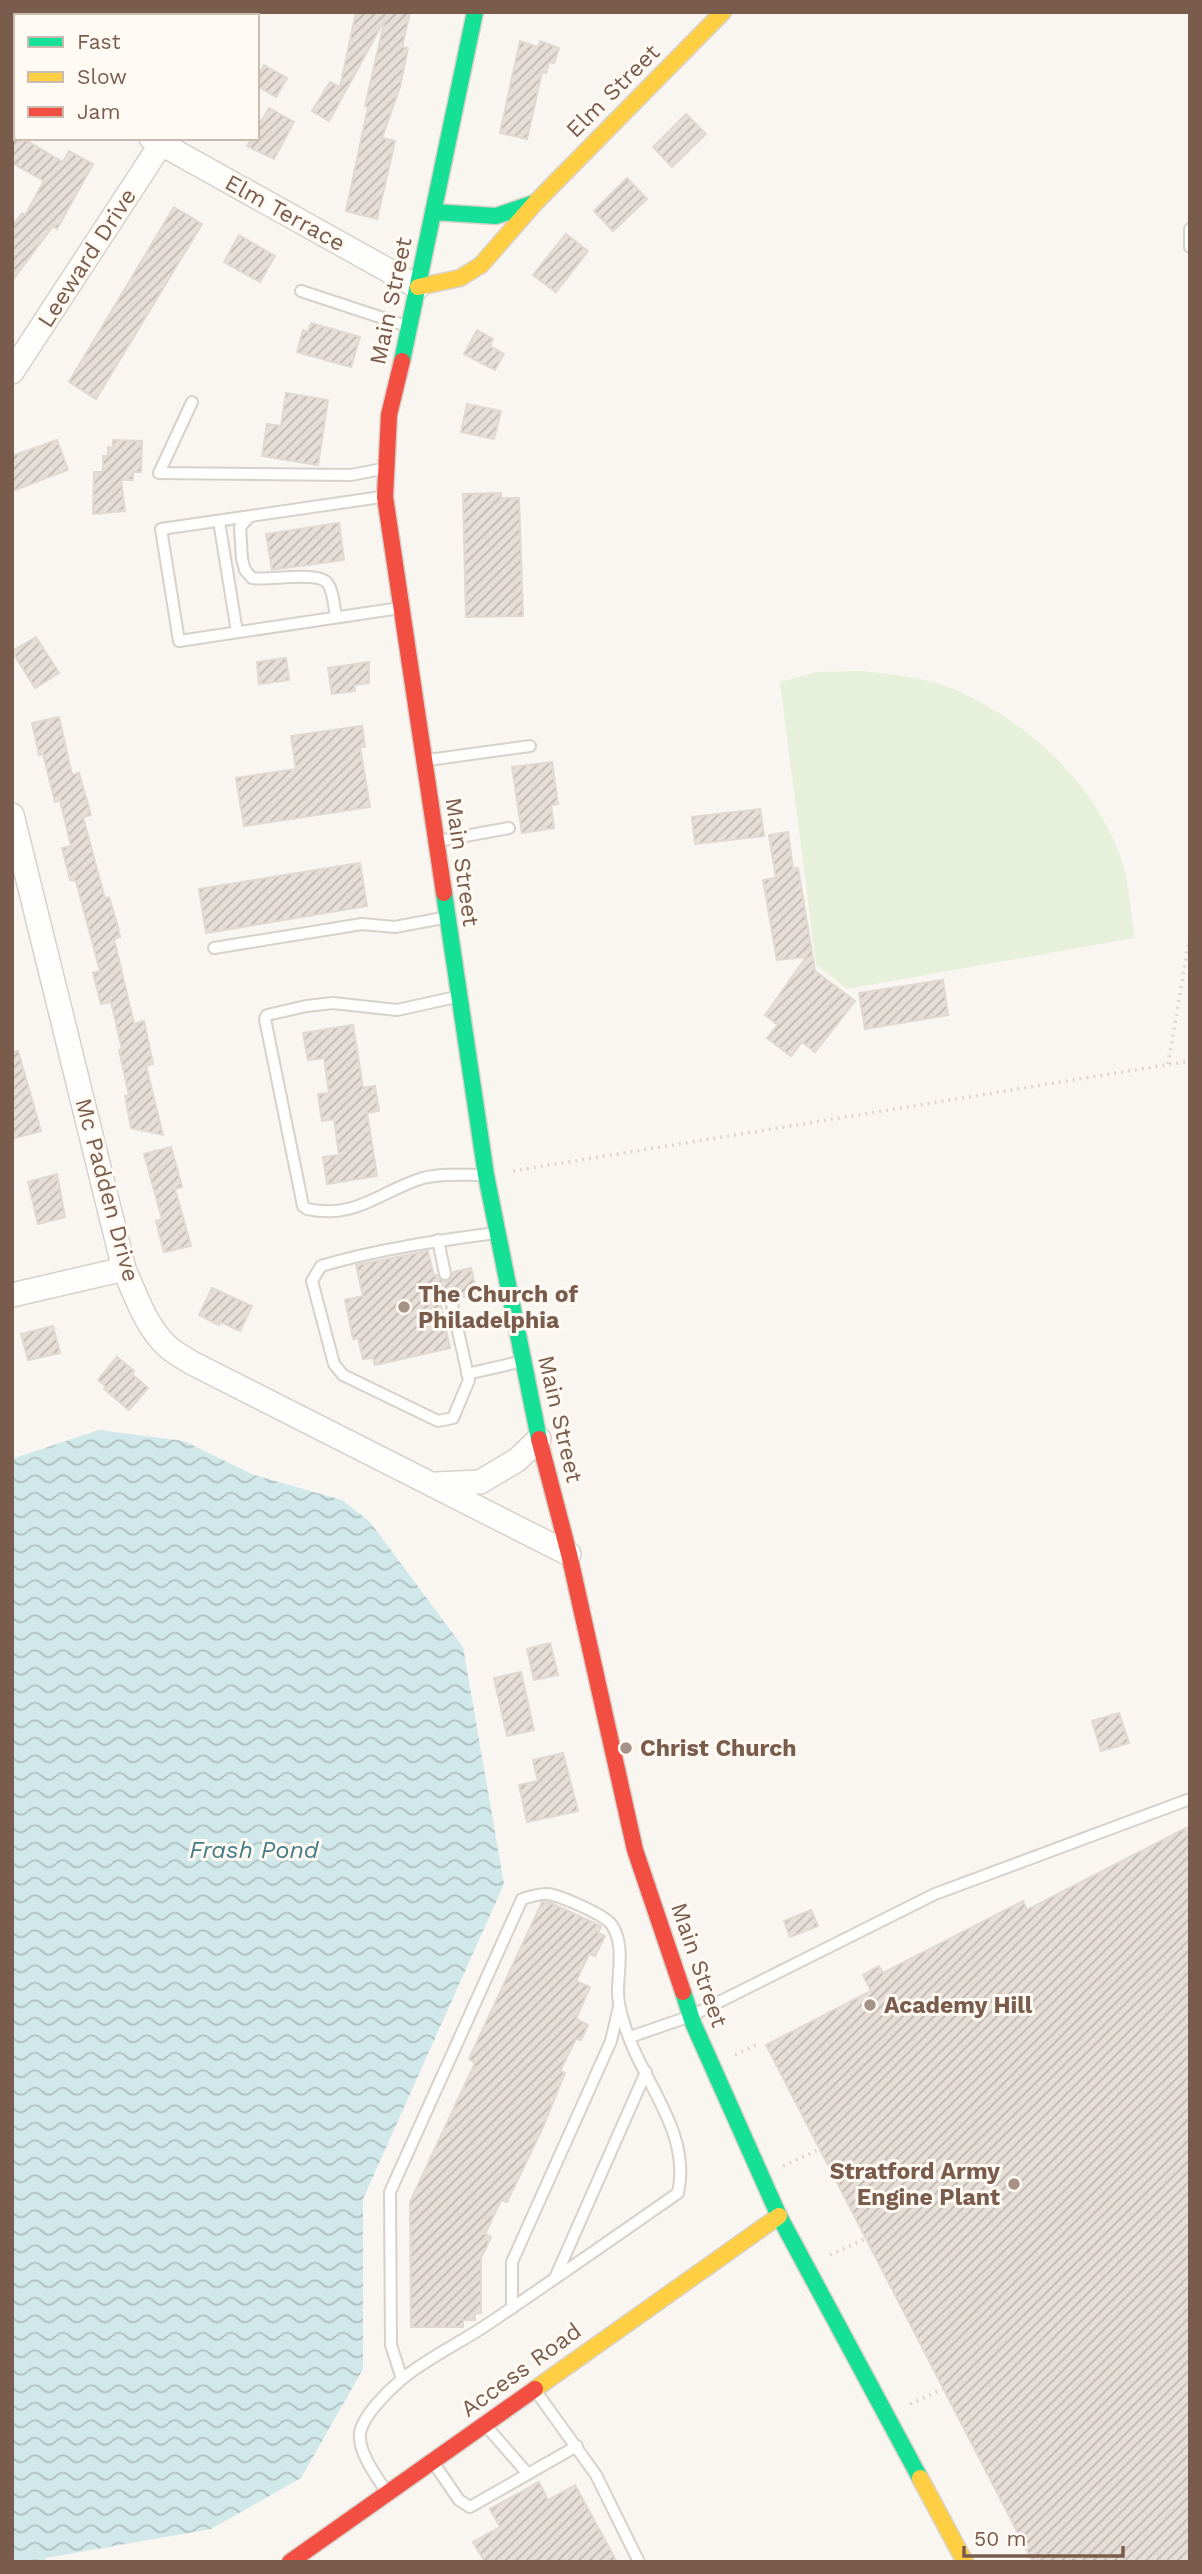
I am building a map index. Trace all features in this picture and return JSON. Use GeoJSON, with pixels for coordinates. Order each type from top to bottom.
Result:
{"type":"FeatureCollection","features":[{"type":"Feature","properties":{"kind":"main road","name":"Main Street"},"geometry":{"type":"LineString","coordinates":[[475,12],[410,327],[389,415],[385,497],[486,1175],[539,1439],[569,1554],[635,1850],[691,2016],[779,2216],[965,2562]]}},
{"type":"Feature","properties":{"kind":"main road","name":"Elm Street"},"geometry":{"type":"LineString","coordinates":[[418,287],[460,278],[489,257],[535,203],[723,12]]}},
{"type":"Feature","properties":{"kind":"main road","name":"Elm Street"},"geometry":{"type":"LineString","coordinates":[[433,212],[496,216],[535,203]]}},
{"type":"Feature","properties":{"kind":"main road","name":"Access Road"},"geometry":{"type":"LineString","coordinates":[[290,2562],[779,2216]]}},
{"type":"Feature","properties":{"kind":"street","name":"Elm Terrace"},"geometry":{"type":"LineString","coordinates":[[156,141],[418,287]]}},
{"type":"Feature","properties":{"kind":"street","name":"Leeward Drive"},"geometry":{"type":"LineString","coordinates":[[12,372],[156,141]]}},
{"type":"Feature","properties":{"kind":"street","name":"Mc Padden Drive"},"geometry":{"type":"LineString","coordinates":[[12,815],[124,1269],[146,1319],[168,1347],[192,1363],[569,1554]]}},
{"type":"Feature","properties":{"kind":"street"},"geometry":{"type":"LineString","coordinates":[[12,1295],[124,1269]]}},
{"type":"Feature","properties":{"kind":"street","name":"Mc Padden Drive"},"geometry":{"type":"LineString","coordinates":[[434,1484],[480,1482],[517,1460],[539,1439]]}},
{"type":"Feature","properties":{"kind":"lane"},"geometry":{"type":"LineString","coordinates":[[1190,229],[1190,247]]}},
{"type":"Feature","properties":{"kind":"lane"},"geometry":{"type":"LineString","coordinates":[[300,291],[410,327]]}},
{"type":"Feature","properties":{"kind":"lane"},"geometry":{"type":"LineString","coordinates":[[192,402],[159,472],[351,475],[385,469]]}},
{"type":"Feature","properties":{"kind":"lane"},"geometry":{"type":"LineString","coordinates":[[385,497],[161,529],[179,641],[402,607]]}},
{"type":"Feature","properties":{"kind":"lane"},"geometry":{"type":"LineString","coordinates":[[249,517],[240,527],[245,570],[252,578],[266,580],[312,575],[324,579],[330,585],[336,617]]}},
{"type":"Feature","properties":{"kind":"lane"},"geometry":{"type":"LineString","coordinates":[[219,521],[237,632]]}},
{"type":"Feature","properties":{"kind":"lane"},"geometry":{"type":"LineString","coordinates":[[425,761],[530,746]]}},
{"type":"Feature","properties":{"kind":"lane"},"geometry":{"type":"LineString","coordinates":[[435,842],[509,828]]}},
{"type":"Feature","properties":{"kind":"lane"},"geometry":{"type":"LineString","coordinates":[[214,948],[362,924],[395,927],[447,917]]}},
{"type":"Feature","properties":{"kind":"lane"},"geometry":{"type":"LineString","coordinates":[[459,996],[397,1010],[333,1003],[267,1015],[265,1019],[303,1206],[307,1209],[342,1209],[374,1202],[423,1178],[447,1174],[486,1175]]}},
{"type":"Feature","properties":{"kind":"lane"},"geometry":{"type":"LineString","coordinates":[[451,1300],[469,1380],[453,1418],[438,1421],[343,1375],[334,1364],[312,1281],[321,1266],[353,1256],[438,1240],[498,1233]]}},
{"type":"Feature","properties":{"kind":"lane"},"geometry":{"type":"LineString","coordinates":[[438,1240],[445,1273]]}},
{"type":"Feature","properties":{"kind":"lane"},"geometry":{"type":"LineString","coordinates":[[467,1374],[523,1361]]}},
{"type":"Feature","properties":{"kind":"lane"},"geometry":{"type":"LineString","coordinates":[[630,2037],[691,2016],[935,1894],[1190,1799]]}},
{"type":"Feature","properties":{"kind":"lane"},"geometry":{"type":"LineString","coordinates":[[388,2493],[371,2468],[360,2433],[378,2402],[402,2379],[442,2350],[512,2308],[678,2193],[682,2176],[678,2144],[624,2025],[618,1994],[620,1960],[611,1924],[596,1914],[547,1894],[522,1899],[390,2192],[391,2345],[402,2379]]}},
{"type":"Feature","properties":{"kind":"lane"},"geometry":{"type":"LineString","coordinates":[[512,2308],[512,2262],[611,2041],[620,2003]]}},
{"type":"Feature","properties":{"kind":"lane"},"geometry":{"type":"LineString","coordinates":[[555,2278],[646,2072]]}},
{"type":"Feature","properties":{"kind":"lane"},"geometry":{"type":"LineString","coordinates":[[534,2388],[596,2475],[639,2562]]}},
{"type":"Feature","properties":{"kind":"lane"},"geometry":{"type":"LineString","coordinates":[[485,2424],[528,2474]]}},
{"type":"Feature","properties":{"kind":"lane"},"geometry":{"type":"LineString","coordinates":[[432,2461],[459,2500],[470,2507],[577,2446]]}},
{"type":"Feature","properties":{"kind":"lane"},"geometry":{"type":"LineString","coordinates":[[315,2545],[317,2562]]}},
{"type":"Feature","properties":{"kind":"path"},"geometry":{"type":"LineString","coordinates":[[1168,1064],[1190,936]]}},
{"type":"Feature","properties":{"kind":"path"},"geometry":{"type":"LineString","coordinates":[[486,1175],[1190,1061]]}},
{"type":"Feature","properties":{"kind":"path"},"geometry":{"type":"LineString","coordinates":[[735,2055],[756,2045]]}},
{"type":"Feature","properties":{"kind":"path"},"geometry":{"type":"LineString","coordinates":[[781,2167],[820,2149]]}},
{"type":"Feature","properties":{"kind":"path"},"geometry":{"type":"LineString","coordinates":[[830,2255],[865,2239]]}},
{"type":"Feature","properties":{"kind":"path"},"geometry":{"type":"LineString","coordinates":[[910,2404],[943,2389]]}},
{"type":"Feature","properties":{"kind":"green space"},"geometry":{"type":"Polygon","coordinates":[[[861,671],[918,679],[951,688],[1004,716],[1052,754],[1073,776],[1107,826],[1122,863],[1134,938],[847,989],[816,964],[780,682],[817,672],[861,671]]]}},
{"type":"Feature","properties":{"kind":"water","name":"Frash Pond"},"geometry":{"type":"Polygon","coordinates":[[[99,1430],[184,1441],[254,1475],[342,1500],[370,1522],[463,1647],[504,1884],[363,2199],[363,2369],[301,2478],[211,2529],[46,2558],[43,2562],[12,2562],[12,1459],[99,1430]]]}},
{"type":"Feature","properties":{"kind":"building"},"geometry":{"type":"Polygon","coordinates":[[[356,12],[410,12],[402,47],[408,48],[400,87],[382,138],[395,141],[377,219],[346,211],[368,107],[365,106],[385,19],[329,121],[312,111],[330,82],[340,87],[356,12]]]}},
{"type":"Feature","properties":{"kind":"building"},"geometry":{"type":"Polygon","coordinates":[[[520,41],[538,47],[540,41],[559,48],[554,63],[549,62],[546,73],[542,72],[527,139],[500,133],[520,41]]]}},
{"type":"Feature","properties":{"kind":"building"},"geometry":{"type":"Polygon","coordinates":[[[264,65],[287,78],[276,97],[259,87],[259,74],[264,65]]]}},
{"type":"Feature","properties":{"kind":"building"},"geometry":{"type":"Polygon","coordinates":[[[269,108],[294,122],[274,159],[247,146],[251,140],[259,140],[259,125],[269,108]]]}},
{"type":"Feature","properties":{"kind":"building"},"geometry":{"type":"Polygon","coordinates":[[[686,114],[706,134],[672,167],[653,147],[686,114]]]}},
{"type":"Feature","properties":{"kind":"building"},"geometry":{"type":"Polygon","coordinates":[[[12,133],[14,140],[25,140],[63,162],[69,151],[93,164],[57,229],[53,226],[12,281],[12,226],[22,213],[25,215],[44,181],[12,163],[12,133]]]}},
{"type":"Feature","properties":{"kind":"building"},"geometry":{"type":"Polygon","coordinates":[[[627,178],[647,199],[613,231],[594,211],[627,178]]]}},
{"type":"Feature","properties":{"kind":"building"},"geometry":{"type":"Polygon","coordinates":[[[174,207],[202,224],[96,399],[69,382],[174,207]]]}},
{"type":"Feature","properties":{"kind":"building"},"geometry":{"type":"Polygon","coordinates":[[[566,234],[588,251],[556,292],[533,275],[566,234]]]}},
{"type":"Feature","properties":{"kind":"building"},"geometry":{"type":"Polygon","coordinates":[[[239,235],[275,256],[260,282],[224,262],[239,235]]]}},
{"type":"Feature","properties":{"kind":"building"},"geometry":{"type":"Polygon","coordinates":[[[311,323],[360,337],[351,367],[297,352],[303,330],[308,332],[311,323]]]}},
{"type":"Feature","properties":{"kind":"building"},"geometry":{"type":"Polygon","coordinates":[[[477,330],[493,339],[490,346],[504,354],[495,370],[464,354],[477,330]]]}},
{"type":"Feature","properties":{"kind":"building"},"geometry":{"type":"Polygon","coordinates":[[[286,393],[328,400],[318,465],[262,456],[267,424],[281,426],[286,393]]]}},
{"type":"Feature","properties":{"kind":"building"},"geometry":{"type":"Polygon","coordinates":[[[467,404],[501,411],[494,439],[461,432],[467,404]]]}},
{"type":"Feature","properties":{"kind":"building"},"geometry":{"type":"Polygon","coordinates":[[[57,440],[68,470],[12,491],[12,456],[57,440]]]}},
{"type":"Feature","properties":{"kind":"building"},"geometry":{"type":"Polygon","coordinates":[[[113,440],[142,441],[141,472],[133,472],[133,480],[121,480],[125,511],[93,514],[94,472],[103,472],[103,456],[108,456],[108,447],[113,448],[113,440]]]}},
{"type":"Feature","properties":{"kind":"building"},"geometry":{"type":"Polygon","coordinates":[[[501,493],[501,498],[519,498],[523,616],[466,617],[463,494],[501,493]]]}},
{"type":"Feature","properties":{"kind":"building"},"geometry":{"type":"Polygon","coordinates":[[[339,523],[344,560],[272,570],[266,534],[339,523]]]}},
{"type":"Feature","properties":{"kind":"building"},"geometry":{"type":"Polygon","coordinates":[[[36,637],[59,673],[35,688],[12,651],[36,637]]]}},
{"type":"Feature","properties":{"kind":"building"},"geometry":{"type":"Polygon","coordinates":[[[286,658],[289,680],[259,684],[257,662],[286,658]]]}},
{"type":"Feature","properties":{"kind":"building"},"geometry":{"type":"Polygon","coordinates":[[[369,662],[369,683],[354,685],[355,691],[332,694],[328,668],[369,662]]]}},
{"type":"Feature","properties":{"kind":"building"},"geometry":{"type":"Polygon","coordinates":[[[59,717],[72,775],[79,773],[91,815],[83,817],[105,899],[109,897],[118,927],[120,937],[114,939],[134,1024],[144,1021],[153,1064],[146,1066],[163,1135],[131,1128],[125,1096],[129,1095],[119,1050],[122,1049],[111,1002],[101,1004],[93,973],[100,971],[76,881],[70,880],[62,848],[71,846],[60,800],[55,802],[43,754],[39,755],[32,723],[59,717]]]}},
{"type":"Feature","properties":{"kind":"building"},"geometry":{"type":"Polygon","coordinates":[[[362,726],[365,747],[360,747],[370,807],[244,826],[236,778],[296,769],[291,736],[362,726]]]}},
{"type":"Feature","properties":{"kind":"building"},"geometry":{"type":"Polygon","coordinates":[[[552,762],[558,804],[551,805],[554,828],[522,833],[512,767],[552,762]]]}},
{"type":"Feature","properties":{"kind":"building"},"geometry":{"type":"Polygon","coordinates":[[[760,809],[764,836],[695,844],[692,817],[760,809]]]}},
{"type":"Feature","properties":{"kind":"building"},"geometry":{"type":"Polygon","coordinates":[[[788,832],[793,869],[798,868],[815,971],[855,1001],[815,1052],[802,1042],[791,1056],[767,1038],[778,1025],[765,1015],[806,957],[777,960],[763,880],[776,878],[769,835],[788,832]]]}},
{"type":"Feature","properties":{"kind":"building"},"geometry":{"type":"Polygon","coordinates":[[[360,863],[367,906],[206,933],[199,889],[360,863]]]}},
{"type":"Feature","properties":{"kind":"building"},"geometry":{"type":"Polygon","coordinates":[[[943,980],[948,1015],[865,1029],[859,993],[943,980]]]}},
{"type":"Feature","properties":{"kind":"building"},"geometry":{"type":"Polygon","coordinates":[[[353,1025],[363,1088],[375,1086],[379,1111],[367,1113],[377,1176],[327,1184],[323,1157],[339,1155],[334,1119],[322,1121],[318,1094],[329,1093],[324,1058],[308,1060],[303,1033],[353,1025]]]}},
{"type":"Feature","properties":{"kind":"building"},"geometry":{"type":"Polygon","coordinates":[[[18,1051],[41,1131],[12,1139],[12,1052],[18,1051]]]}},
{"type":"Feature","properties":{"kind":"building"},"geometry":{"type":"Polygon","coordinates":[[[171,1147],[182,1187],[175,1189],[191,1246],[164,1252],[156,1221],[162,1219],[144,1154],[171,1147]]]}},
{"type":"Feature","properties":{"kind":"building"},"geometry":{"type":"Polygon","coordinates":[[[57,1174],[65,1217],[38,1224],[28,1182],[57,1174]]]}},
{"type":"Feature","properties":{"kind":"building"},"geometry":{"type":"Polygon","coordinates":[[[428,1251],[434,1276],[437,1275],[442,1281],[450,1280],[453,1272],[471,1268],[477,1294],[459,1298],[450,1292],[440,1302],[450,1348],[375,1365],[373,1358],[363,1359],[358,1338],[353,1339],[345,1300],[363,1296],[356,1265],[428,1251]]]}},
{"type":"Feature","properties":{"kind":"building"},"geometry":{"type":"Polygon","coordinates":[[[212,1288],[252,1306],[240,1331],[199,1315],[212,1288]]]}},
{"type":"Feature","properties":{"kind":"building"},"geometry":{"type":"Polygon","coordinates":[[[53,1326],[60,1353],[28,1360],[21,1334],[53,1326]]]}},
{"type":"Feature","properties":{"kind":"building"},"geometry":{"type":"Polygon","coordinates":[[[117,1357],[134,1371],[132,1374],[148,1388],[129,1410],[104,1389],[106,1387],[98,1380],[117,1357]]]}},
{"type":"Feature","properties":{"kind":"building"},"geometry":{"type":"Polygon","coordinates":[[[550,1643],[558,1675],[534,1680],[527,1649],[550,1643]]]}},
{"type":"Feature","properties":{"kind":"building"},"geometry":{"type":"Polygon","coordinates":[[[521,1672],[534,1730],[507,1736],[494,1678],[521,1672]]]}},
{"type":"Feature","properties":{"kind":"building"},"geometry":{"type":"Polygon","coordinates":[[[1119,1713],[1129,1743],[1101,1751],[1092,1721],[1119,1713]]]}},
{"type":"Feature","properties":{"kind":"building"},"geometry":{"type":"Polygon","coordinates":[[[563,1753],[578,1811],[527,1822],[519,1785],[538,1781],[533,1760],[563,1753]]]}},
{"type":"Feature","properties":{"kind":"building","name":"Stratford Army Engine Plant"},"geometry":{"type":"Polygon","coordinates":[[[1190,1826],[1190,2562],[1033,2562],[766,2045],[871,1991],[863,1975],[879,1966],[883,1973],[1023,1901],[1027,1910],[1190,1826]]]}},
{"type":"Feature","properties":{"kind":"building"},"geometry":{"type":"Polygon","coordinates":[[[542,1902],[551,1903],[601,1926],[598,1933],[605,1936],[595,1956],[589,1954],[576,1981],[590,1987],[576,2019],[588,2025],[581,2040],[576,2039],[560,2071],[565,2073],[507,2202],[501,2200],[485,2234],[491,2237],[481,2258],[481,2313],[475,2314],[475,2320],[463,2320],[463,2327],[411,2327],[410,2202],[475,2063],[469,2059],[542,1902]]]}},
{"type":"Feature","properties":{"kind":"building"},"geometry":{"type":"Polygon","coordinates":[[[811,1910],[818,1926],[790,1937],[784,1921],[811,1910]]]}},
{"type":"Feature","properties":{"kind":"building"},"geometry":{"type":"Polygon","coordinates":[[[539,2482],[548,2500],[575,2485],[617,2562],[485,2562],[473,2542],[500,2527],[490,2509],[539,2482]]]}},
{"type":"Feature","properties":{"kind":"traffic: fast"},"geometry":{"type":"LineString","coordinates":[[402,361],[475,12]]}},
{"type":"Feature","properties":{"kind":"traffic: fast"},"geometry":{"type":"LineString","coordinates":[[433,212],[496,216],[534,203]]}},
{"type":"Feature","properties":{"kind":"traffic: fast"},"geometry":{"type":"LineString","coordinates":[[444,893],[486,1175],[539,1439]]}},
{"type":"Feature","properties":{"kind":"traffic: fast"},"geometry":{"type":"LineString","coordinates":[[683,1992],[693,2023],[779,2216],[920,2478]]}},
{"type":"Feature","properties":{"kind":"traffic: slow"},"geometry":{"type":"LineString","coordinates":[[418,287],[460,278],[481,265],[535,203],[723,12]]}},
{"type":"Feature","properties":{"kind":"traffic: slow"},"geometry":{"type":"LineString","coordinates":[[535,2389],[779,2216]]}},
{"type":"Feature","properties":{"kind":"traffic: slow"},"geometry":{"type":"LineString","coordinates":[[920,2478],[965,2562]]}},
{"type":"Feature","properties":{"kind":"traffic: jam"},"geometry":{"type":"LineString","coordinates":[[402,361],[389,415],[385,497],[444,893]]}},
{"type":"Feature","properties":{"kind":"traffic: jam"},"geometry":{"type":"LineString","coordinates":[[539,1439],[569,1554],[635,1850],[683,1992]]}},
{"type":"Feature","properties":{"kind":"traffic: jam"},"geometry":{"type":"LineString","coordinates":[[290,2562],[535,2389]]}},
{"type":"Feature","properties":{"kind":"place","name":"The Church of Philadelphia"},"geometry":{"type":"Point","coordinates":[404,1307]}},
{"type":"Feature","properties":{"kind":"place","name":"Christ Church"},"geometry":{"type":"Point","coordinates":[626,1748]}},
{"type":"Feature","properties":{"kind":"place","name":"Academy Hill"},"geometry":{"type":"Point","coordinates":[870,2005]}},
{"type":"Feature","properties":{"kind":"place","name":"Stratford Army Engine Plant"},"geometry":{"type":"Point","coordinates":[1014,2184]}}]}
